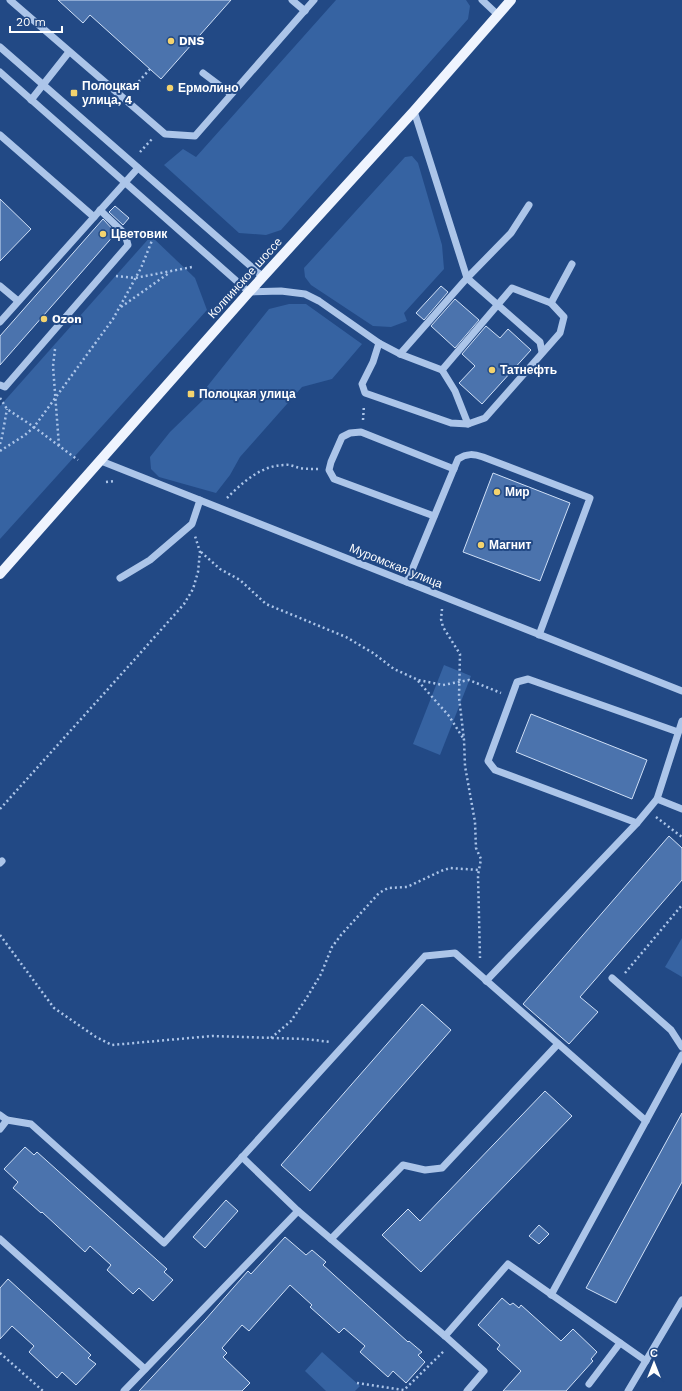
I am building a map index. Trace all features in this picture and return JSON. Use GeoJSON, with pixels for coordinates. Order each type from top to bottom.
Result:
{"type":"FeatureCollection","features":[{"type":"Feature","properties":{"kind":"main road","name":"Колпинское шоссе"},"geometry":{"type":"LineString","coordinates":[[0,574],[249,292],[414,111],[511,0]]}},
{"type":"Feature","properties":{"kind":"street"},"geometry":{"type":"LineString","coordinates":[[10,0],[165,134],[195,136],[314,0]]}},
{"type":"Feature","properties":{"kind":"street"},"geometry":{"type":"LineString","coordinates":[[292,0],[305,10]]}},
{"type":"Feature","properties":{"kind":"street"},"geometry":{"type":"LineString","coordinates":[[482,0],[498,15]]}},
{"type":"Feature","properties":{"kind":"street"},"geometry":{"type":"LineString","coordinates":[[0,47],[263,277]]}},
{"type":"Feature","properties":{"kind":"street"},"geometry":{"type":"LineString","coordinates":[[31,100],[69,52]]}},
{"type":"Feature","properties":{"kind":"street"},"geometry":{"type":"LineString","coordinates":[[0,72],[249,292],[281,291],[304,294],[319,301],[379,343],[400,354],[442,370],[455,392],[468,424]]}},
{"type":"Feature","properties":{"kind":"street"},"geometry":{"type":"LineString","coordinates":[[203,73],[231,94]]}},
{"type":"Feature","properties":{"kind":"street"},"geometry":{"type":"LineString","coordinates":[[414,111],[467,278],[540,342],[542,352]]}},
{"type":"Feature","properties":{"kind":"street"},"geometry":{"type":"LineString","coordinates":[[0,135],[94,217]]}},
{"type":"Feature","properties":{"kind":"street"},"geometry":{"type":"LineString","coordinates":[[0,322],[138,168]]}},
{"type":"Feature","properties":{"kind":"street"},"geometry":{"type":"LineString","coordinates":[[400,354],[467,278],[511,233],[529,205]]}},
{"type":"Feature","properties":{"kind":"street"},"geometry":{"type":"LineString","coordinates":[[0,385],[5,387],[128,245],[125,234],[100,210]]}},
{"type":"Feature","properties":{"kind":"street"},"geometry":{"type":"LineString","coordinates":[[551,303],[572,264]]}},
{"type":"Feature","properties":{"kind":"street"},"geometry":{"type":"LineString","coordinates":[[0,286],[18,301]]}},
{"type":"Feature","properties":{"kind":"street"},"geometry":{"type":"LineString","coordinates":[[379,343],[373,362],[362,384],[365,393],[451,423],[468,424],[485,418],[560,333],[564,317],[551,303],[512,288],[442,370]]}},
{"type":"Feature","properties":{"kind":"street"},"geometry":{"type":"LineString","coordinates":[[434,516],[334,479],[329,470],[331,462],[342,437],[350,433],[362,432],[454,469]]}},
{"type":"Feature","properties":{"kind":"street"},"geometry":{"type":"LineString","coordinates":[[407,582],[458,458],[473,454],[590,498],[539,635]]}},
{"type":"Feature","properties":{"kind":"street","name":"Муромская улица"},"geometry":{"type":"LineString","coordinates":[[101,461],[682,691]]}},
{"type":"Feature","properties":{"kind":"street"},"geometry":{"type":"LineString","coordinates":[[120,578],[150,560],[192,524],[200,500]]}},
{"type":"Feature","properties":{"kind":"street"},"geometry":{"type":"LineString","coordinates":[[637,824],[495,770],[488,760],[517,682],[528,679],[678,732]]}},
{"type":"Feature","properties":{"kind":"street"},"geometry":{"type":"LineString","coordinates":[[486,981],[637,824],[657,799],[682,721]]}},
{"type":"Feature","properties":{"kind":"street"},"geometry":{"type":"LineString","coordinates":[[657,799],[682,809]]}},
{"type":"Feature","properties":{"kind":"street"},"geometry":{"type":"LineString","coordinates":[[0,1115],[7,1120],[31,1124],[164,1243],[425,956],[455,954],[646,1121]]}},
{"type":"Feature","properties":{"kind":"street"},"geometry":{"type":"LineString","coordinates":[[615,980],[671,1030],[682,1047]]}},
{"type":"Feature","properties":{"kind":"street"},"geometry":{"type":"LineString","coordinates":[[331,1239],[403,1165],[425,1170],[442,1168],[558,1044]]}},
{"type":"Feature","properties":{"kind":"street"},"geometry":{"type":"LineString","coordinates":[[552,1294],[682,1056]]}},
{"type":"Feature","properties":{"kind":"street"},"geometry":{"type":"LineString","coordinates":[[0,1129],[7,1120]]}},
{"type":"Feature","properties":{"kind":"street"},"geometry":{"type":"LineString","coordinates":[[242,1157],[298,1211],[445,1336],[484,1372],[467,1391]]}},
{"type":"Feature","properties":{"kind":"street"},"geometry":{"type":"LineString","coordinates":[[124,1391],[298,1211]]}},
{"type":"Feature","properties":{"kind":"street"},"geometry":{"type":"LineString","coordinates":[[0,1239],[145,1368]]}},
{"type":"Feature","properties":{"kind":"street"},"geometry":{"type":"LineString","coordinates":[[445,1336],[508,1264],[646,1361]]}},
{"type":"Feature","properties":{"kind":"street"},"geometry":{"type":"LineString","coordinates":[[628,1391],[682,1300]]}},
{"type":"Feature","properties":{"kind":"street"},"geometry":{"type":"LineString","coordinates":[[589,1384],[620,1343]]}},
{"type":"Feature","properties":{"kind":"path"},"geometry":{"type":"LineString","coordinates":[[124,99],[150,69]]}},
{"type":"Feature","properties":{"kind":"path"},"geometry":{"type":"LineString","coordinates":[[140,152],[160,129]]}},
{"type":"Feature","properties":{"kind":"path"},"geometry":{"type":"LineString","coordinates":[[0,451],[25,435],[34,427],[55,396],[113,319],[135,278],[155,234]]}},
{"type":"Feature","properties":{"kind":"path"},"geometry":{"type":"LineString","coordinates":[[102,275],[135,278],[192,267]]}},
{"type":"Feature","properties":{"kind":"path"},"geometry":{"type":"LineString","coordinates":[[119,308],[171,272]]}},
{"type":"Feature","properties":{"kind":"path"},"geometry":{"type":"LineString","coordinates":[[58,326],[54,366],[59,446]]}},
{"type":"Feature","properties":{"kind":"path"},"geometry":{"type":"LineString","coordinates":[[362,432],[365,393]]}},
{"type":"Feature","properties":{"kind":"path"},"geometry":{"type":"LineString","coordinates":[[0,398],[6,409],[34,427],[78,460]]}},
{"type":"Feature","properties":{"kind":"path"},"geometry":{"type":"LineString","coordinates":[[0,444],[6,409]]}},
{"type":"Feature","properties":{"kind":"path"},"geometry":{"type":"LineString","coordinates":[[218,508],[232,493],[262,470],[286,464],[301,468],[329,470]]}},
{"type":"Feature","properties":{"kind":"path"},"geometry":{"type":"LineString","coordinates":[[0,809],[184,604],[193,589],[198,572],[200,552],[192,524]]}},
{"type":"Feature","properties":{"kind":"path"},"geometry":{"type":"LineString","coordinates":[[200,552],[220,569],[240,580],[266,604],[346,637],[373,653],[394,669],[418,680],[444,685],[469,680],[511,697]]}},
{"type":"Feature","properties":{"kind":"path"},"geometry":{"type":"LineString","coordinates":[[444,597],[441,619],[443,627],[460,654],[459,697],[464,740],[465,766],[475,822],[476,848],[481,859],[479,870],[480,975]]}},
{"type":"Feature","properties":{"kind":"path"},"geometry":{"type":"LineString","coordinates":[[418,680],[449,716],[464,740]]}},
{"type":"Feature","properties":{"kind":"path"},"geometry":{"type":"LineString","coordinates":[[647,811],[682,837]]}},
{"type":"Feature","properties":{"kind":"path"},"geometry":{"type":"LineString","coordinates":[[270,1038],[291,1021],[321,974],[332,947],[380,893],[388,888],[407,887],[450,868],[479,870]]}},
{"type":"Feature","properties":{"kind":"path"},"geometry":{"type":"LineString","coordinates":[[615,980],[682,904]]}},
{"type":"Feature","properties":{"kind":"path"},"geometry":{"type":"LineString","coordinates":[[0,935],[54,1008],[96,1037],[112,1045],[212,1036],[305,1039],[345,1044]]}},
{"type":"Feature","properties":{"kind":"path"},"geometry":{"type":"LineString","coordinates":[[357,1383],[404,1390],[452,1344]]}},
{"type":"Feature","properties":{"kind":"path"},"geometry":{"type":"LineString","coordinates":[[0,1353],[42,1391]]}},
{"type":"Feature","properties":{"kind":"shaded area"},"geometry":{"type":"Polygon","coordinates":[[[336,0],[466,0],[470,6],[468,19],[281,230],[266,235],[239,233],[164,165],[183,149],[196,157],[336,0]]]}},
{"type":"Feature","properties":{"kind":"shaded area"},"geometry":{"type":"Polygon","coordinates":[[[412,156],[418,163],[442,245],[444,269],[404,313],[407,321],[391,327],[373,326],[311,285],[305,277],[304,268],[405,157],[412,156]]]}},
{"type":"Feature","properties":{"kind":"shaded area"},"geometry":{"type":"Polygon","coordinates":[[[151,236],[195,278],[207,310],[0,539],[0,406],[151,236]]]}},
{"type":"Feature","properties":{"kind":"shaded area"},"geometry":{"type":"Polygon","coordinates":[[[289,304],[306,304],[362,344],[332,379],[302,387],[240,457],[230,475],[216,493],[159,477],[151,469],[150,457],[170,432],[203,400],[202,393],[269,309],[289,304]]]}},
{"type":"Feature","properties":{"kind":"shaded area"},"geometry":{"type":"Polygon","coordinates":[[[444,665],[471,676],[440,755],[413,744],[444,665]]]}},
{"type":"Feature","properties":{"kind":"shaded area"},"geometry":{"type":"Polygon","coordinates":[[[682,938],[682,977],[665,967],[682,938]]]}},
{"type":"Feature","properties":{"kind":"shaded area"},"geometry":{"type":"Polygon","coordinates":[[[322,1352],[360,1386],[355,1391],[326,1391],[305,1371],[322,1352]]]}},
{"type":"Feature","properties":{"kind":"building"},"geometry":{"type":"Polygon","coordinates":[[[58,0],[231,0],[161,79],[90,15],[83,23],[58,0]]]}},
{"type":"Feature","properties":{"kind":"building"},"geometry":{"type":"Polygon","coordinates":[[[0,199],[31,229],[0,261],[0,199]]]}},
{"type":"Feature","properties":{"kind":"building"},"geometry":{"type":"Polygon","coordinates":[[[115,206],[129,218],[123,225],[109,212],[115,206]]]}},
{"type":"Feature","properties":{"kind":"building"},"geometry":{"type":"Polygon","coordinates":[[[103,219],[116,233],[0,365],[0,336],[103,219]]]}},
{"type":"Feature","properties":{"kind":"building"},"geometry":{"type":"Polygon","coordinates":[[[441,286],[448,292],[424,320],[416,313],[441,286]]]}},
{"type":"Feature","properties":{"kind":"building"},"geometry":{"type":"Polygon","coordinates":[[[455,299],[479,320],[455,348],[431,326],[455,299]]]}},
{"type":"Feature","properties":{"kind":"building","name":"Татнефть"},"geometry":{"type":"Polygon","coordinates":[[[486,326],[500,338],[508,329],[531,350],[482,404],[459,383],[475,366],[462,354],[486,326]]]}},
{"type":"Feature","properties":{"kind":"building"},"geometry":{"type":"Polygon","coordinates":[[[493,473],[570,503],[540,581],[463,552],[493,473]]]}},
{"type":"Feature","properties":{"kind":"building"},"geometry":{"type":"Polygon","coordinates":[[[531,714],[647,760],[632,799],[516,752],[531,714]]]}},
{"type":"Feature","properties":{"kind":"building"},"geometry":{"type":"Polygon","coordinates":[[[669,836],[682,848],[682,880],[580,997],[598,1012],[569,1044],[523,1004],[669,836]]]}},
{"type":"Feature","properties":{"kind":"building"},"geometry":{"type":"Polygon","coordinates":[[[422,1004],[451,1030],[310,1191],[281,1165],[422,1004]]]}},
{"type":"Feature","properties":{"kind":"building"},"geometry":{"type":"Polygon","coordinates":[[[545,1091],[572,1116],[421,1272],[382,1235],[408,1209],[420,1221],[545,1091]]]}},
{"type":"Feature","properties":{"kind":"building"},"geometry":{"type":"Polygon","coordinates":[[[682,1113],[682,1182],[616,1303],[586,1288],[682,1113]]]}},
{"type":"Feature","properties":{"kind":"building"},"geometry":{"type":"Polygon","coordinates":[[[25,1147],[34,1155],[37,1152],[167,1269],[164,1272],[173,1280],[153,1301],[139,1288],[133,1294],[107,1270],[111,1265],[90,1246],[85,1252],[42,1212],[41,1213],[13,1188],[18,1182],[4,1169],[25,1147]]]}},
{"type":"Feature","properties":{"kind":"building"},"geometry":{"type":"Polygon","coordinates":[[[226,1200],[238,1211],[205,1248],[193,1237],[226,1200]]]}},
{"type":"Feature","properties":{"kind":"building"},"geometry":{"type":"Polygon","coordinates":[[[539,1225],[549,1234],[539,1244],[529,1236],[539,1225]]]}},
{"type":"Feature","properties":{"kind":"building"},"geometry":{"type":"Polygon","coordinates":[[[285,1237],[306,1255],[312,1250],[326,1262],[323,1265],[408,1342],[409,1341],[422,1352],[418,1355],[425,1362],[406,1383],[393,1371],[388,1377],[360,1352],[365,1346],[344,1328],[339,1333],[310,1307],[312,1305],[290,1285],[249,1331],[242,1325],[222,1348],[227,1353],[223,1357],[250,1383],[242,1391],[139,1391],[248,1271],[251,1274],[285,1237]]]}},
{"type":"Feature","properties":{"kind":"building"},"geometry":{"type":"Polygon","coordinates":[[[8,1279],[91,1355],[88,1358],[96,1364],[76,1385],[62,1372],[57,1378],[29,1352],[34,1346],[12,1326],[0,1339],[0,1288],[8,1279]]]}},
{"type":"Feature","properties":{"kind":"building"},"geometry":{"type":"Polygon","coordinates":[[[502,1298],[510,1305],[513,1303],[519,1308],[521,1305],[561,1341],[573,1329],[597,1352],[591,1359],[593,1361],[566,1391],[503,1391],[521,1371],[497,1349],[500,1345],[478,1325],[502,1298]]]}},
{"type":"Feature","properties":{"kind":"place","name":"DNS"},"geometry":{"type":"Point","coordinates":[171,41]}},
{"type":"Feature","properties":{"kind":"place","name":"Ермолино"},"geometry":{"type":"Point","coordinates":[170,88]}},
{"type":"Feature","properties":{"kind":"place","name":"Полоцкая улица, 4"},"geometry":{"type":"Point","coordinates":[74,93]}},
{"type":"Feature","properties":{"kind":"place","name":"Цветовик"},"geometry":{"type":"Point","coordinates":[103,234]}},
{"type":"Feature","properties":{"kind":"place","name":"Ozon"},"geometry":{"type":"Point","coordinates":[44,319]}},
{"type":"Feature","properties":{"kind":"place","name":"Татнефть"},"geometry":{"type":"Point","coordinates":[492,370]}},
{"type":"Feature","properties":{"kind":"place","name":"Полоцкая улица"},"geometry":{"type":"Point","coordinates":[191,394]}},
{"type":"Feature","properties":{"kind":"place","name":"Мир"},"geometry":{"type":"Point","coordinates":[497,492]}},
{"type":"Feature","properties":{"kind":"place","name":"Магнит"},"geometry":{"type":"Point","coordinates":[481,545]}}]}
